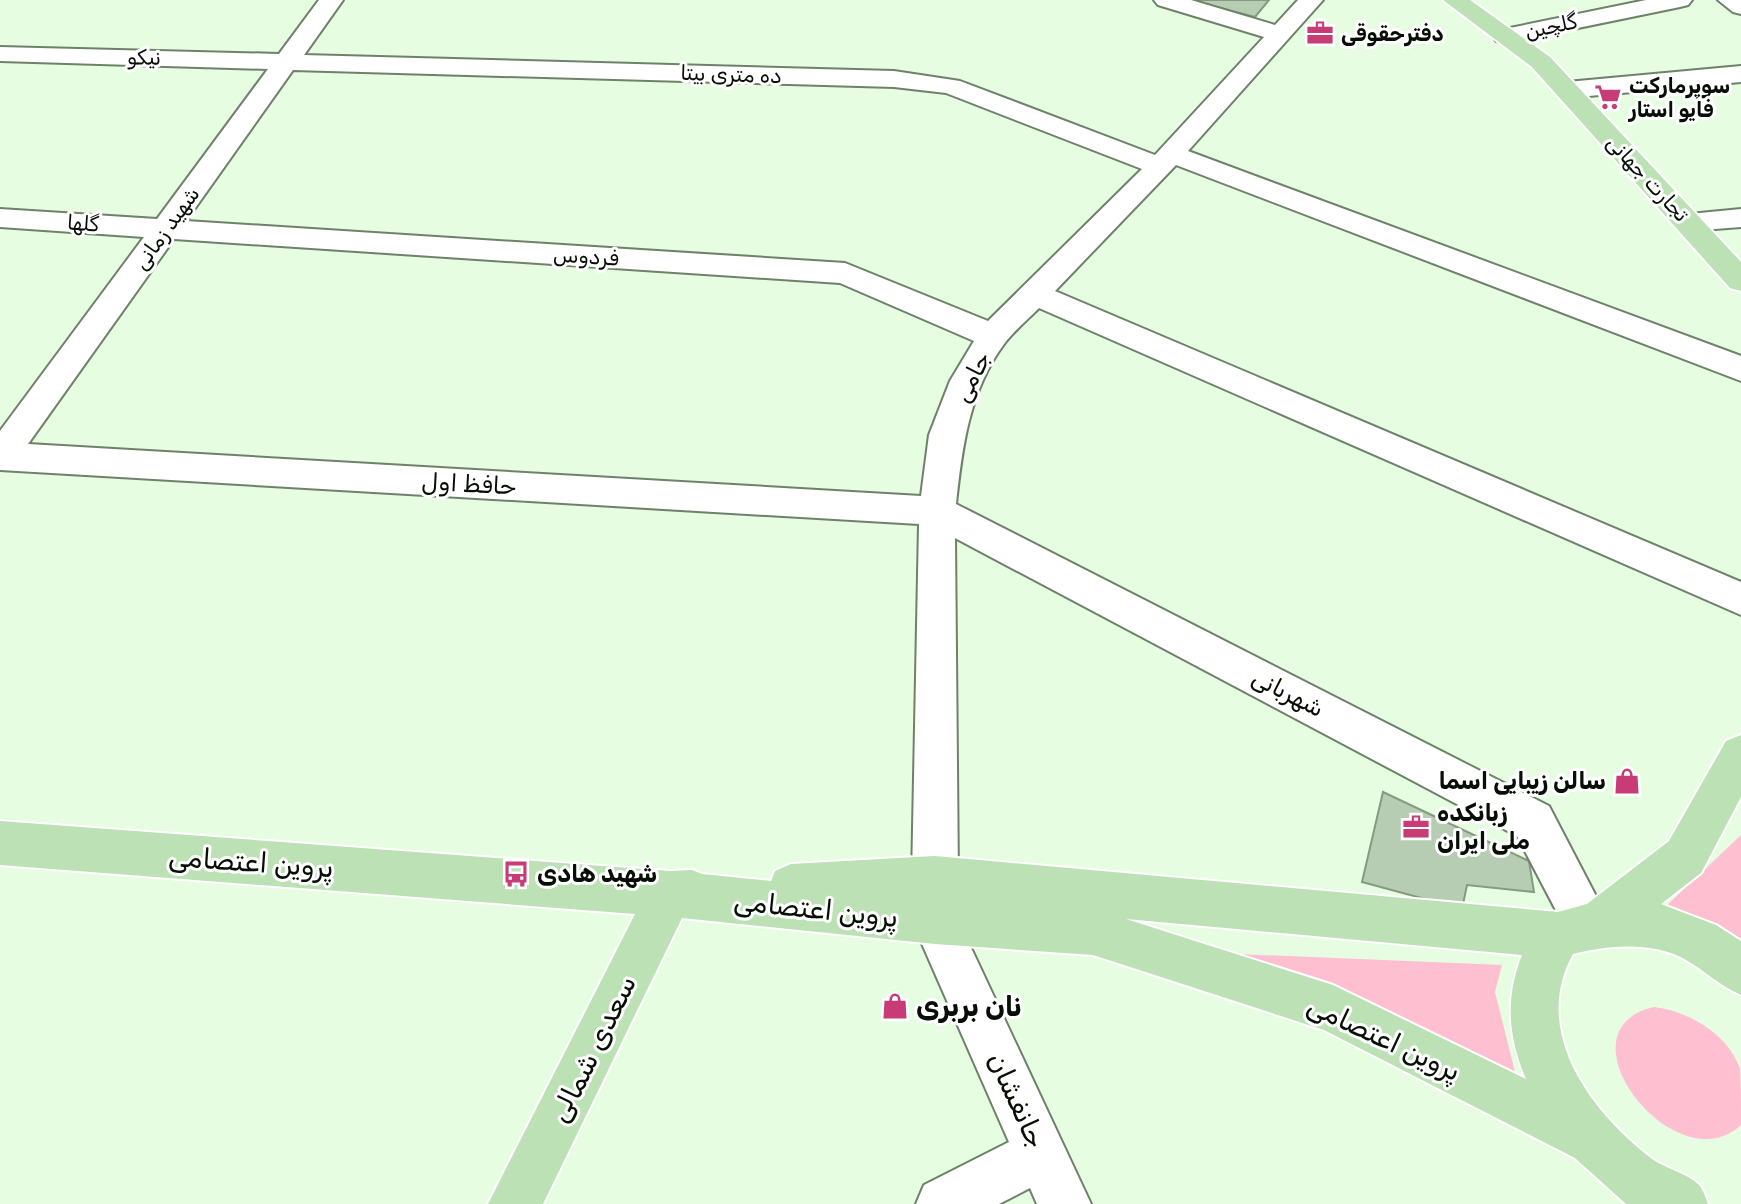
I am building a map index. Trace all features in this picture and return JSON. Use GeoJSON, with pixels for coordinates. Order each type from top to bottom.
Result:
{"type":"FeatureCollection","features":[{"type":"Feature","properties":{"kind":"main road","name":"تجارت جهانی"},"geometry":{"type":"LineString","coordinates":[[1455,0],[1541,62],[1741,281]]}},
{"type":"Feature","properties":{"kind":"main road"},"geometry":{"type":"LineString","coordinates":[[1681,1204],[1636,1180],[1591,1139],[1559,1095],[1539,1050],[1534,1007],[1540,970],[1583,928],[1685,857],[1741,755]]}},
{"type":"Feature","properties":{"kind":"main road","name":"پروین اعتصامى"},"geometry":{"type":"LineString","coordinates":[[0,843],[670,894],[935,900],[1093,932],[1333,1009],[1591,1139]]}},
{"type":"Feature","properties":{"kind":"main road","name":"سعدى شمالى"},"geometry":{"type":"LineString","coordinates":[[516,1204],[670,894]]}},
{"type":"Feature","properties":{"kind":"main road"},"geometry":{"type":"LineString","coordinates":[[935,900],[1583,928],[1644,922],[1689,937],[1741,971]]}},
{"type":"Feature","properties":{"kind":"street","name":"شهید زمانی"},"geometry":{"type":"LineString","coordinates":[[0,456],[331,0]]}},
{"type":"Feature","properties":{"kind":"street"},"geometry":{"type":"LineString","coordinates":[[1166,0],[1280,34]]}},
{"type":"Feature","properties":{"kind":"street","name":"جامی"},"geometry":{"type":"LineString","coordinates":[[935,900],[937,511],[946,435],[966,381],[993,336],[1166,160],[1311,0]]}},
{"type":"Feature","properties":{"kind":"street","name":"گلچین"},"geometry":{"type":"LineString","coordinates":[[1505,36],[1680,0]]}},
{"type":"Feature","properties":{"kind":"street"},"geometry":{"type":"LineString","coordinates":[[1730,0],[1741,7]]}},
{"type":"Feature","properties":{"kind":"street","name":"نیکو"},"geometry":{"type":"LineString","coordinates":[[0,54],[287,61]]}},
{"type":"Feature","properties":{"kind":"street","name":"ده متری بیتا"},"geometry":{"type":"LineString","coordinates":[[287,61],[894,79],[951,86],[1166,160],[1741,369]]}},
{"type":"Feature","properties":{"kind":"street"},"geometry":{"type":"LineString","coordinates":[[1567,90],[1741,74]]}},
{"type":"Feature","properties":{"kind":"street","name":"گلها"},"geometry":{"type":"LineString","coordinates":[[0,218],[166,228]]}},
{"type":"Feature","properties":{"kind":"street"},"geometry":{"type":"LineString","coordinates":[[1689,222],[1741,218]]}},
{"type":"Feature","properties":{"kind":"street","name":"فردوس"},"geometry":{"type":"LineString","coordinates":[[166,228],[845,273],[993,336]]}},
{"type":"Feature","properties":{"kind":"street"},"geometry":{"type":"LineString","coordinates":[[1036,295],[1741,599]]}},
{"type":"Feature","properties":{"kind":"street","name":"حافظ اول"},"geometry":{"type":"LineString","coordinates":[[0,456],[937,511]]}},
{"type":"Feature","properties":{"kind":"street","name":"شهربانی"},"geometry":{"type":"LineString","coordinates":[[937,511],[1533,821],[1583,928]]}},
{"type":"Feature","properties":{"kind":"street","name":"جانفشان"},"geometry":{"type":"LineString","coordinates":[[935,900],[1064,1204]]}},
{"type":"Feature","properties":{"kind":"street"},"geometry":{"type":"LineString","coordinates":[[943,1204],[1041,1154]]}},
{"type":"Feature","properties":{"kind":"shaded area"},"geometry":{"type":"Polygon","coordinates":[[[1741,835],[1741,946],[1664,908],[1741,835]]]}},
{"type":"Feature","properties":{"kind":"shaded area"},"geometry":{"type":"Polygon","coordinates":[[[1237,954],[1502,965],[1495,992],[1515,1072],[1237,954]]]}},
{"type":"Feature","properties":{"kind":"shaded area"},"geometry":{"type":"Polygon","coordinates":[[[1654,1007],[1693,1019],[1726,1045],[1740,1069],[1741,1125],[1714,1138],[1686,1136],[1658,1121],[1635,1098],[1620,1071],[1616,1044],[1626,1021],[1654,1007]]]}},
{"type":"Feature","properties":{"kind":"building"},"geometry":{"type":"Polygon","coordinates":[[[1190,0],[1269,0],[1255,17],[1190,0]]]}},
{"type":"Feature","properties":{"kind":"building","name":"زبانکده ملی ایران"},"geometry":{"type":"Polygon","coordinates":[[[1383,792],[1529,861],[1534,892],[1467,885],[1462,909],[1362,882],[1383,792]]]}},
{"type":"Feature","properties":{"kind":"place","name":"دفترحقوقی"},"geometry":{"type":"Point","coordinates":[1320,33]}},
{"type":"Feature","properties":{"kind":"place","name":"سوپرمارکت فایو استار"},"geometry":{"type":"Point","coordinates":[1608,97]}},
{"type":"Feature","properties":{"kind":"place","name":"سالن زیبایی اسما"},"geometry":{"type":"Point","coordinates":[1627,781]}},
{"type":"Feature","properties":{"kind":"place","name":"زبانکده ملی ایران"},"geometry":{"type":"Point","coordinates":[1416,827]}},
{"type":"Feature","properties":{"kind":"place","name":"شهید هادی"},"geometry":{"type":"Point","coordinates":[516,874]}},
{"type":"Feature","properties":{"kind":"place","name":"نان بربری"},"geometry":{"type":"Point","coordinates":[895,1006]}}]}
